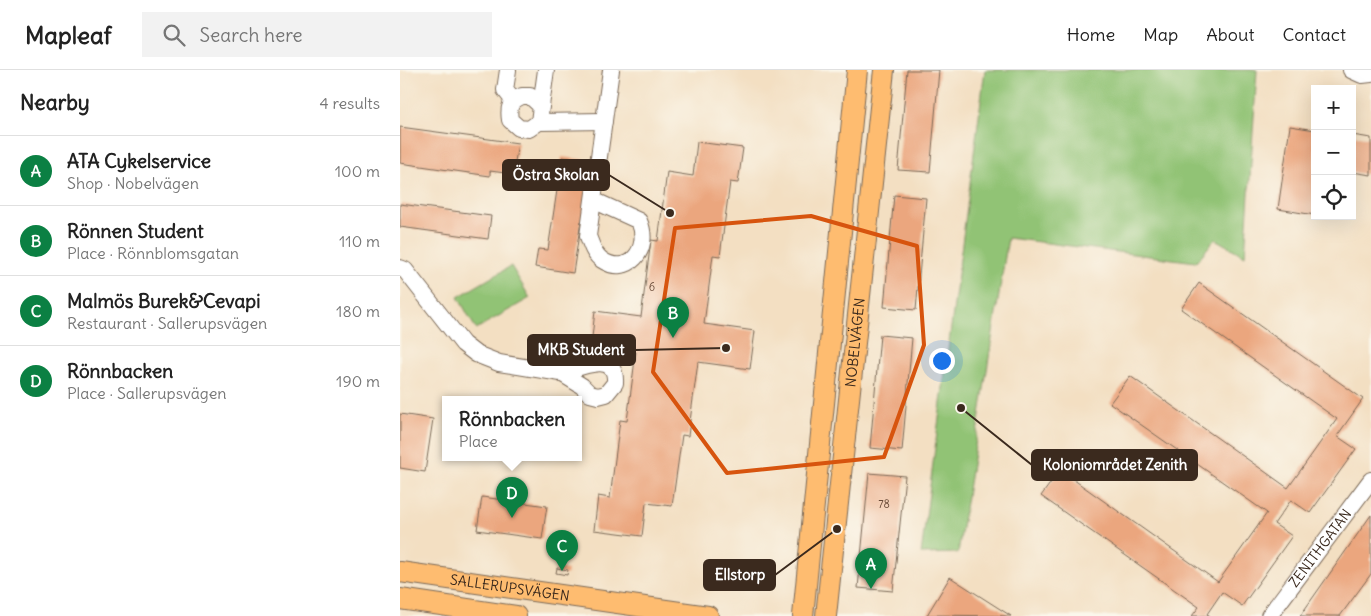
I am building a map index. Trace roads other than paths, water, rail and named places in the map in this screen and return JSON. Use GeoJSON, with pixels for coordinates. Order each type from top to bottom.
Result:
{"type":"FeatureCollection","features":[{"type":"Feature","properties":{"kind":"main road","name":"NOBELVÄGEN"},"geometry":{"type":"LineString","coordinates":[[803,616],[857,70]]}},
{"type":"Feature","properties":{"kind":"main road","name":"NOBELVÄGEN"},"geometry":{"type":"LineString","coordinates":[[826,616],[884,70]]}},
{"type":"Feature","properties":{"kind":"main road","name":"SALLERUPSVÄGEN"},"geometry":{"type":"LineString","coordinates":[[400,572],[708,616]]}},
{"type":"Feature","properties":{"kind":"main road","name":"SALLERUPSVÄGEN"},"geometry":{"type":"LineString","coordinates":[[400,599],[516,616]]}},
{"type":"Feature","properties":{"kind":"street"},"geometry":{"type":"LineString","coordinates":[[508,70],[505,90],[513,100]]}},
{"type":"Feature","properties":{"kind":"street"},"geometry":{"type":"LineString","coordinates":[[540,114],[530,96],[522,96],[513,100],[508,108],[510,120],[519,128],[529,129],[540,114],[546,70]]}},
{"type":"Feature","properties":{"kind":"street"},"geometry":{"type":"LineString","coordinates":[[593,200],[611,70]]}},
{"type":"Feature","properties":{"kind":"street"},"geometry":{"type":"LineString","coordinates":[[1351,70],[1362,75],[1371,74]]}},
{"type":"Feature","properties":{"kind":"street"},"geometry":{"type":"LineString","coordinates":[[540,114],[604,121]]}},
{"type":"Feature","properties":{"kind":"street"},"geometry":{"type":"LineString","coordinates":[[400,268],[405,270],[462,344],[476,354],[499,363],[561,373]]}},
{"type":"Feature","properties":{"kind":"street","name":"ZENITHGATAN"},"geometry":{"type":"LineString","coordinates":[[1269,616],[1371,480]]}},
{"type":"Feature","properties":{"kind":"place","name":"Östra Skolan"},"geometry":{"type":"Point","coordinates":[670,213]}},
{"type":"Feature","properties":{"kind":"place","name":"Rönnen Student"},"geometry":{"type":"Point","coordinates":[673,338]}},
{"type":"Feature","properties":{"kind":"place","name":"MKB Student"},"geometry":{"type":"Point","coordinates":[726,348]}},
{"type":"Feature","properties":{"kind":"place","name":"Koloniområdet Zenith"},"geometry":{"type":"Point","coordinates":[961,408]}},
{"type":"Feature","properties":{"kind":"place","name":"Rönnbacken"},"geometry":{"type":"Point","coordinates":[512,518]}},
{"type":"Feature","properties":{"kind":"place","name":"Ellstorp"},"geometry":{"type":"Point","coordinates":[837,529]}},
{"type":"Feature","properties":{"kind":"place","name":"Malmös Burek&Cevapi"},"geometry":{"type":"Point","coordinates":[562,571]}},
{"type":"Feature","properties":{"kind":"place","name":"ATA Cykelservice"},"geometry":{"type":"Point","coordinates":[871,589]}}]}
